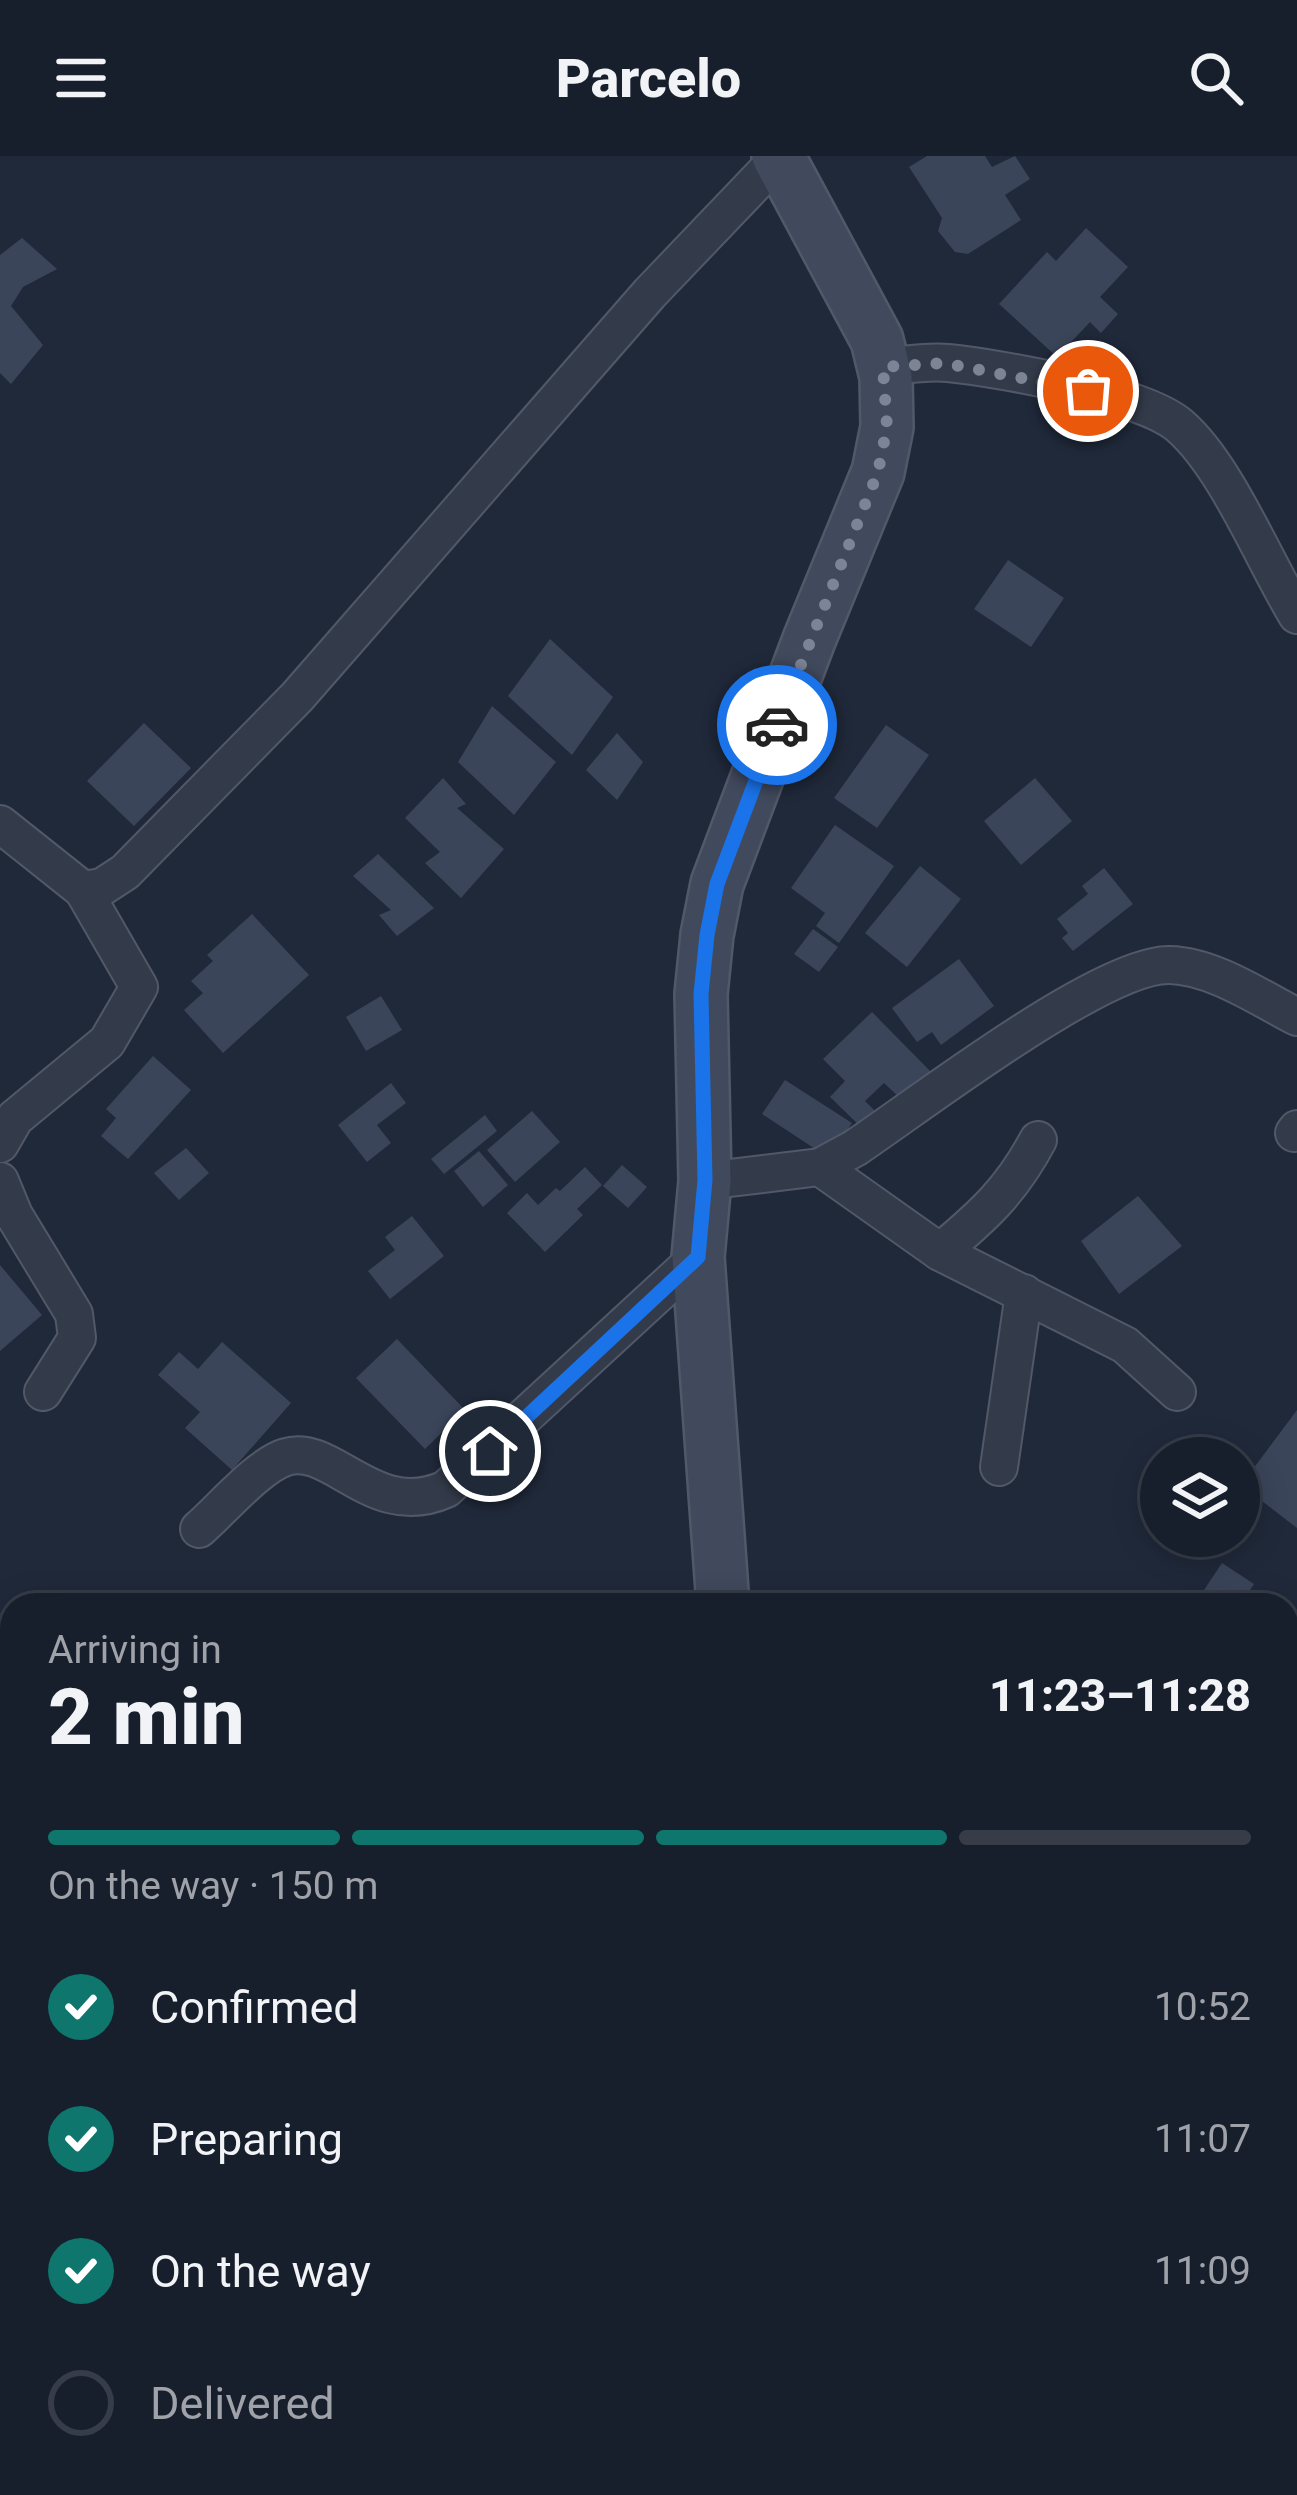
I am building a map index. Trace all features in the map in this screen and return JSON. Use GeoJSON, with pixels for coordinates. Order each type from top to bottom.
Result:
{"type":"FeatureCollection","features":[{"type":"Feature","properties":{"kind":"street"},"geometry":{"type":"LineString","coordinates":[[83,890],[102,886],[125,872],[250,747],[650,293],[778,157],[877,340],[887,427],[878,472],[717,884],[707,935],[701,994],[705,1180],[698,1257],[722,1593]]}},
{"type":"Feature","properties":{"kind":"street"},"geometry":{"type":"LineString","coordinates":[[883,367],[944,363],[1014,374],[1150,409],[1179,425],[1214,469],[1297,615]]}},
{"type":"Feature","properties":{"kind":"street"},"geometry":{"type":"LineString","coordinates":[[0,824],[83,890],[139,987],[107,1042],[15,1118],[0,1144]]}},
{"type":"Feature","properties":{"kind":"street"},"geometry":{"type":"LineString","coordinates":[[705,1180],[820,1167],[1076,999],[1140,969],[1171,964],[1193,969],[1297,1017]]}},
{"type":"Feature","properties":{"kind":"street"},"geometry":{"type":"LineString","coordinates":[[940,1252],[992,1208],[1017,1179],[1038,1140]]}},
{"type":"Feature","properties":{"kind":"street"},"geometry":{"type":"LineString","coordinates":[[820,1167],[940,1252],[1125,1346],[1177,1392]]}},
{"type":"Feature","properties":{"kind":"street"},"geometry":{"type":"LineString","coordinates":[[0,1181],[14,1215],[74,1314],[76,1338],[43,1392]]}},
{"type":"Feature","properties":{"kind":"street"},"geometry":{"type":"LineString","coordinates":[[199,1529],[271,1465],[288,1456],[308,1455],[402,1499],[426,1498],[446,1489],[698,1257]]}},
{"type":"Feature","properties":{"kind":"street"},"geometry":{"type":"LineString","coordinates":[[999,1467],[1024,1292]]}},
{"type":"Feature","properties":{"kind":"building"},"geometry":{"type":"Polygon","coordinates":[[[927,156],[985,156],[992,167],[1015,156],[1030,179],[1005,195],[1021,220],[968,254],[955,252],[938,231],[942,218],[909,167],[927,156]]]}},
{"type":"Feature","properties":{"kind":"building"},"geometry":{"type":"Polygon","coordinates":[[[1086,228],[1128,267],[1100,297],[1118,314],[1101,333],[1090,322],[1057,357],[999,304],[1047,252],[1056,261],[1086,228]]]}},
{"type":"Feature","properties":{"kind":"building"},"geometry":{"type":"Polygon","coordinates":[[[22,238],[57,269],[23,287],[11,306],[43,345],[11,384],[0,373],[0,255],[22,238]]]}},
{"type":"Feature","properties":{"kind":"building"},"geometry":{"type":"Polygon","coordinates":[[[1008,560],[1064,598],[1031,647],[974,609],[1008,560]]]}},
{"type":"Feature","properties":{"kind":"building"},"geometry":{"type":"Polygon","coordinates":[[[550,639],[613,697],[572,755],[508,696],[550,639]]]}},
{"type":"Feature","properties":{"kind":"building"},"geometry":{"type":"Polygon","coordinates":[[[492,706],[556,762],[514,815],[458,762],[492,706]]]}},
{"type":"Feature","properties":{"kind":"building"},"geometry":{"type":"Polygon","coordinates":[[[144,723],[191,768],[134,826],[87,781],[144,723]]]}},
{"type":"Feature","properties":{"kind":"building"},"geometry":{"type":"Polygon","coordinates":[[[886,725],[929,755],[877,828],[834,798],[886,725]]]}},
{"type":"Feature","properties":{"kind":"building"},"geometry":{"type":"Polygon","coordinates":[[[617,733],[643,762],[617,800],[586,770],[617,733]]]}},
{"type":"Feature","properties":{"kind":"building"},"geometry":{"type":"Polygon","coordinates":[[[443,778],[466,804],[457,808],[504,849],[461,898],[425,863],[440,852],[405,818],[443,778]]]}},
{"type":"Feature","properties":{"kind":"building"},"geometry":{"type":"Polygon","coordinates":[[[1035,778],[1072,821],[1021,865],[984,821],[1035,778]]]}},
{"type":"Feature","properties":{"kind":"building"},"geometry":{"type":"Polygon","coordinates":[[[835,825],[894,866],[839,943],[816,926],[825,913],[791,888],[835,825]]]}},
{"type":"Feature","properties":{"kind":"building"},"geometry":{"type":"Polygon","coordinates":[[[378,854],[434,908],[397,936],[379,915],[391,910],[353,876],[378,854]]]}},
{"type":"Feature","properties":{"kind":"building"},"geometry":{"type":"Polygon","coordinates":[[[920,866],[961,899],[907,967],[865,933],[920,866]]]}},
{"type":"Feature","properties":{"kind":"building"},"geometry":{"type":"Polygon","coordinates":[[[1104,868],[1133,904],[1073,951],[1062,938],[1068,933],[1057,919],[1088,894],[1082,886],[1104,868]]]}},
{"type":"Feature","properties":{"kind":"building"},"geometry":{"type":"Polygon","coordinates":[[[252,914],[309,975],[223,1053],[184,1010],[203,993],[191,981],[213,961],[207,955],[252,914]]]}},
{"type":"Feature","properties":{"kind":"building"},"geometry":{"type":"Polygon","coordinates":[[[813,929],[838,947],[819,972],[794,954],[813,929]]]}},
{"type":"Feature","properties":{"kind":"building"},"geometry":{"type":"Polygon","coordinates":[[[959,959],[994,1006],[941,1045],[932,1032],[917,1042],[892,1008],[959,959]]]}},
{"type":"Feature","properties":{"kind":"building"},"geometry":{"type":"Polygon","coordinates":[[[381,996],[402,1030],[366,1051],[346,1017],[381,996]]]}},
{"type":"Feature","properties":{"kind":"building"},"geometry":{"type":"Polygon","coordinates":[[[872,1012],[932,1073],[903,1101],[884,1083],[865,1101],[876,1112],[861,1127],[830,1097],[845,1081],[823,1059],[872,1012]]]}},
{"type":"Feature","properties":{"kind":"building"},"geometry":{"type":"Polygon","coordinates":[[[153,1056],[191,1090],[128,1159],[101,1136],[116,1118],[106,1109],[153,1056]]]}},
{"type":"Feature","properties":{"kind":"building"},"geometry":{"type":"Polygon","coordinates":[[[785,1080],[852,1123],[829,1158],[762,1114],[785,1080]]]}},
{"type":"Feature","properties":{"kind":"building"},"geometry":{"type":"Polygon","coordinates":[[[391,1083],[406,1103],[377,1125],[391,1143],[367,1162],[338,1125],[391,1083]]]}},
{"type":"Feature","properties":{"kind":"building"},"geometry":{"type":"Polygon","coordinates":[[[532,1111],[560,1142],[515,1182],[487,1150],[532,1111]]]}},
{"type":"Feature","properties":{"kind":"building"},"geometry":{"type":"Polygon","coordinates":[[[485,1115],[497,1131],[444,1174],[431,1159],[485,1115]]]}},
{"type":"Feature","properties":{"kind":"building"},"geometry":{"type":"Polygon","coordinates":[[[186,1148],[209,1173],[179,1200],[154,1173],[186,1148]]]}},
{"type":"Feature","properties":{"kind":"building"},"geometry":{"type":"Polygon","coordinates":[[[479,1151],[508,1185],[483,1207],[454,1171],[479,1151]]]}},
{"type":"Feature","properties":{"kind":"building"},"geometry":{"type":"Polygon","coordinates":[[[622,1165],[647,1187],[628,1208],[603,1186],[622,1165]]]}},
{"type":"Feature","properties":{"kind":"building"},"geometry":{"type":"Polygon","coordinates":[[[585,1167],[602,1185],[577,1209],[583,1215],[545,1252],[507,1213],[527,1193],[538,1205],[585,1167]]]}},
{"type":"Feature","properties":{"kind":"building"},"geometry":{"type":"Polygon","coordinates":[[[1138,1196],[1182,1246],[1119,1294],[1081,1241],[1138,1196]]]}},
{"type":"Feature","properties":{"kind":"building"},"geometry":{"type":"Polygon","coordinates":[[[412,1216],[444,1256],[390,1299],[368,1271],[395,1250],[385,1237],[412,1216]]]}},
{"type":"Feature","properties":{"kind":"building"},"geometry":{"type":"Polygon","coordinates":[[[0,1265],[42,1315],[0,1351],[0,1265]]]}},
{"type":"Feature","properties":{"kind":"building"},"geometry":{"type":"Polygon","coordinates":[[[397,1339],[465,1410],[425,1449],[356,1378],[397,1339]]]}},
{"type":"Feature","properties":{"kind":"building"},"geometry":{"type":"Polygon","coordinates":[[[222,1342],[291,1403],[232,1470],[185,1428],[200,1412],[158,1375],[179,1352],[198,1369],[222,1342]]]}},
{"type":"Feature","properties":{"kind":"building"},"geometry":{"type":"Polygon","coordinates":[[[1297,1410],[1297,1528],[1260,1500],[1260,1460],[1297,1410]]]}},
{"type":"Feature","properties":{"kind":"building"},"geometry":{"type":"Polygon","coordinates":[[[1222,1563],[1254,1584],[1248,1593],[1202,1593],[1222,1563]]]}},
{"type":"Feature","properties":{"kind":"way so far"},"geometry":{"type":"LineString","coordinates":[[777,725],[878,472],[887,427],[883,367],[944,363],[1088,391]]}},
{"type":"Feature","properties":{"kind":"route"},"geometry":{"type":"LineString","coordinates":[[490,1451],[698,1257],[705,1180],[701,994],[707,935],[717,884],[777,725]]}}]}
